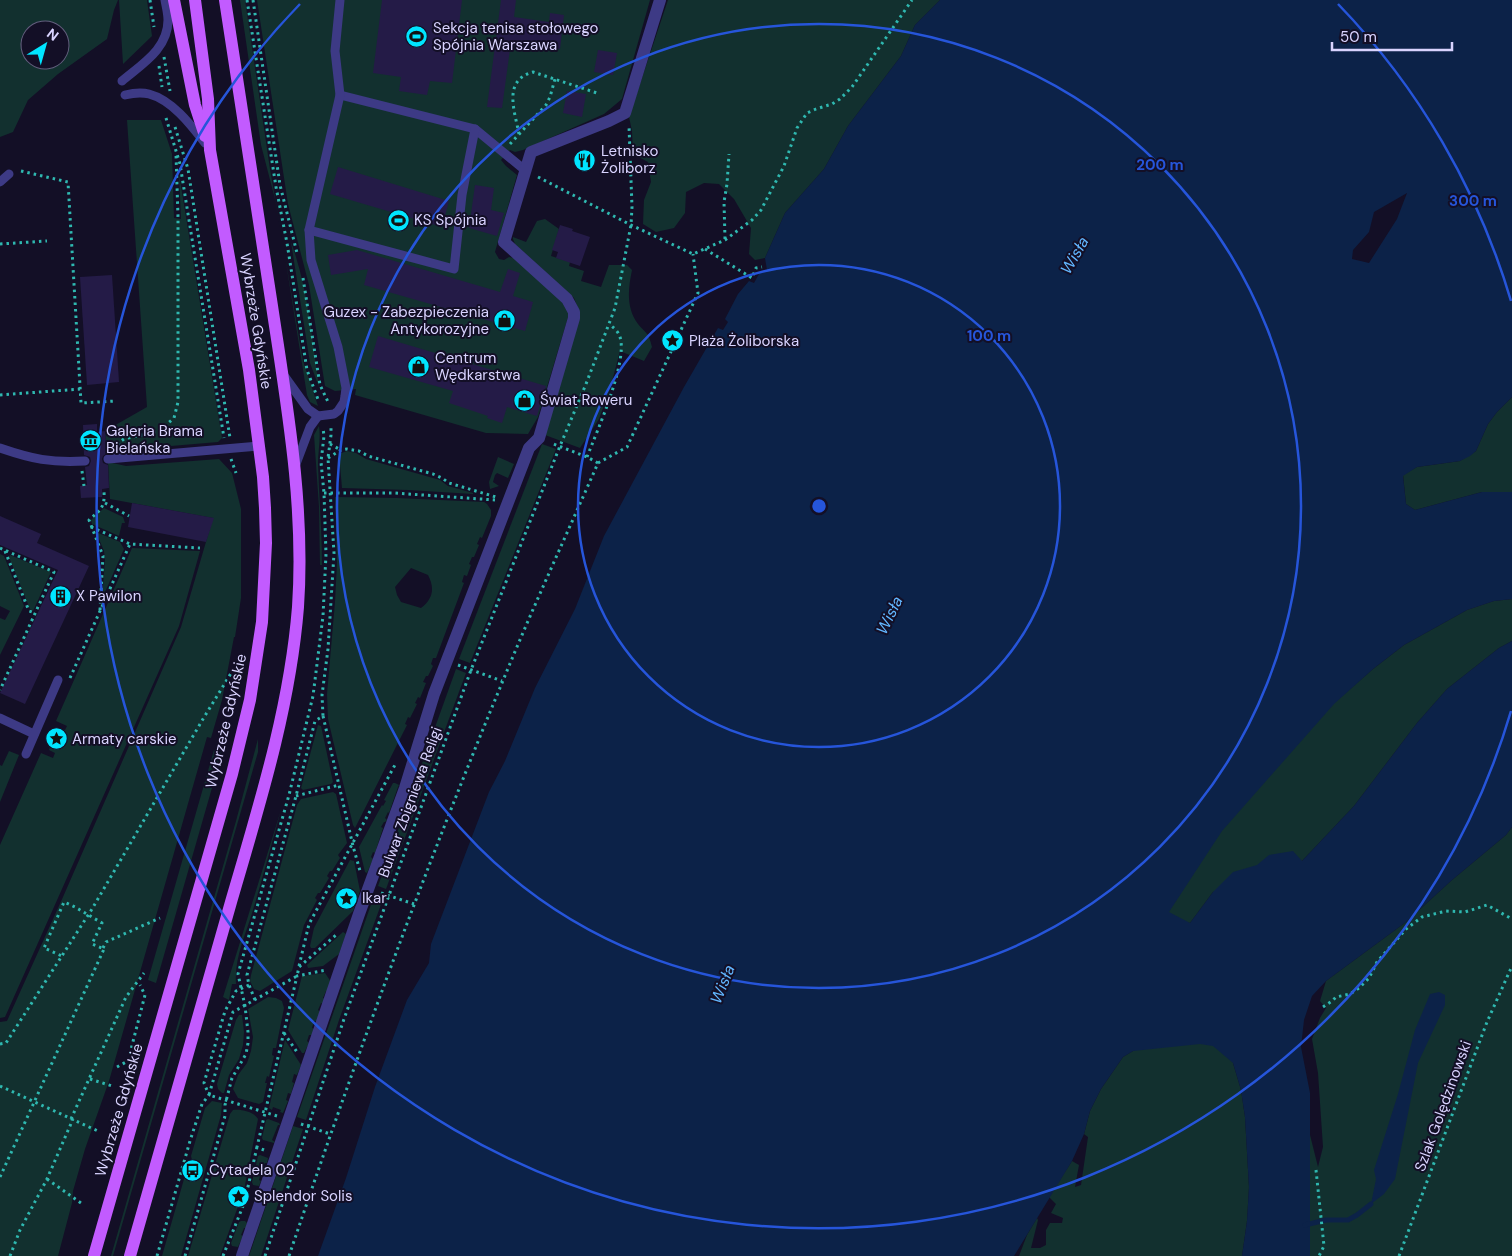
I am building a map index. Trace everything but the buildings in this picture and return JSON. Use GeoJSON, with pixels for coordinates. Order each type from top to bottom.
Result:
{"type":"FeatureCollection","features":[{"type":"Feature","properties":{"kind":"main road"},"geometry":{"type":"LineString","coordinates":[[174,0],[195,105],[210,150]]}},
{"type":"Feature","properties":{"kind":"main road","name":"Wybrzeże Gdyńskie"},"geometry":{"type":"LineString","coordinates":[[94,1256],[218,825],[250,700],[262,622],[265,572],[263,477],[248,370],[210,150],[208,99],[195,0]]}},
{"type":"Feature","properties":{"kind":"main road","name":"Wybrzeże Gdyńskie"},"geometry":{"type":"LineString","coordinates":[[130,1256],[265,784],[281,718],[298,606],[300,538],[295,467],[283,374],[225,0]]}},
{"type":"Feature","properties":{"kind":"street"},"geometry":{"type":"LineString","coordinates":[[242,1256],[341,966],[405,788],[434,694],[529,448],[539,438],[574,318],[574,312],[567,299],[504,242],[532,152],[609,122],[625,113],[660,0]]}},
{"type":"Feature","properties":{"kind":"lane"},"geometry":{"type":"LineString","coordinates":[[122,82],[160,48],[167,32],[168,19],[165,0]]}},
{"type":"Feature","properties":{"kind":"lane"},"geometry":{"type":"LineString","coordinates":[[283,374],[308,409],[320,415],[334,414],[344,402],[346,388],[338,347],[311,260],[309,230],[340,95],[335,51],[340,0]]}},
{"type":"Feature","properties":{"kind":"lane"},"geometry":{"type":"LineString","coordinates":[[125,95],[139,92],[150,94],[163,101],[184,118],[210,150]]}},
{"type":"Feature","properties":{"kind":"lane"},"geometry":{"type":"LineString","coordinates":[[340,95],[475,129],[526,171]]}},
{"type":"Feature","properties":{"kind":"lane"},"geometry":{"type":"LineString","coordinates":[[309,230],[454,269],[462,195],[475,129]]}},
{"type":"Feature","properties":{"kind":"lane"},"geometry":{"type":"LineString","coordinates":[[0,182],[12,172]]}},
{"type":"Feature","properties":{"kind":"lane"},"geometry":{"type":"LineString","coordinates":[[295,467],[308,432],[320,415]]}},
{"type":"Feature","properties":{"kind":"lane"},"geometry":{"type":"LineString","coordinates":[[108,459],[259,446]]}},
{"type":"Feature","properties":{"kind":"lane"},"geometry":{"type":"LineString","coordinates":[[0,448],[26,457],[46,461],[85,461]]}},
{"type":"Feature","properties":{"kind":"lane"},"geometry":{"type":"LineString","coordinates":[[26,754],[58,680]]}},
{"type":"Feature","properties":{"kind":"lane"},"geometry":{"type":"LineString","coordinates":[[0,718],[34,734]]}},
{"type":"Feature","properties":{"kind":"path"},"geometry":{"type":"LineString","coordinates":[[150,0],[176,132],[188,170],[230,438],[230,450]]}},
{"type":"Feature","properties":{"kind":"path"},"geometry":{"type":"LineString","coordinates":[[247,0],[276,187],[308,370],[320,406],[320,415]]}},
{"type":"Feature","properties":{"kind":"path"},"geometry":{"type":"LineString","coordinates":[[693,254],[725,240],[752,220],[760,210],[784,166],[797,128],[807,113],[816,108],[832,104],[852,87],[912,0]]}},
{"type":"Feature","properties":{"kind":"path"},"geometry":{"type":"LineString","coordinates":[[160,48],[165,116],[180,164],[225,444],[230,450]]}},
{"type":"Feature","properties":{"kind":"path"},"geometry":{"type":"LineString","coordinates":[[519,134],[512,100],[514,88],[523,75],[533,72],[597,93]]}},
{"type":"Feature","properties":{"kind":"path"},"geometry":{"type":"LineString","coordinates":[[502,152],[546,105],[555,79]]}},
{"type":"Feature","properties":{"kind":"path","name":"Bulwar Zbigniewa Religi"},"geometry":{"type":"LineString","coordinates":[[265,1256],[344,1019],[471,670],[610,326],[631,225],[630,131]]}},
{"type":"Feature","properties":{"kind":"path"},"geometry":{"type":"LineString","coordinates":[[120,458],[120,442],[158,431],[174,418],[178,402],[176,148]]}},
{"type":"Feature","properties":{"kind":"path"},"geometry":{"type":"LineString","coordinates":[[725,240],[724,202],[729,154]]}},
{"type":"Feature","properties":{"kind":"path"},"geometry":{"type":"LineString","coordinates":[[526,171],[631,225],[693,254]]}},
{"type":"Feature","properties":{"kind":"path"},"geometry":{"type":"LineString","coordinates":[[12,172],[68,182],[81,403],[116,401]]}},
{"type":"Feature","properties":{"kind":"path"},"geometry":{"type":"LineString","coordinates":[[0,244],[46,241]]}},
{"type":"Feature","properties":{"kind":"path"},"geometry":{"type":"LineString","coordinates":[[705,248],[752,278],[756,268],[762,267]]}},
{"type":"Feature","properties":{"kind":"path"},"geometry":{"type":"LineString","coordinates":[[289,1256],[330,1134],[414,904],[502,681],[598,464],[628,447],[698,293],[693,254]]}},
{"type":"Feature","properties":{"kind":"path"},"geometry":{"type":"LineString","coordinates":[[587,457],[614,387],[622,347],[620,336],[616,329],[610,326]]}},
{"type":"Feature","properties":{"kind":"path"},"geometry":{"type":"LineString","coordinates":[[0,395],[80,390]]}},
{"type":"Feature","properties":{"kind":"path"},"geometry":{"type":"LineString","coordinates":[[539,438],[587,457],[598,464]]}},
{"type":"Feature","properties":{"kind":"path"},"geometry":{"type":"LineString","coordinates":[[330,444],[341,450]]}},
{"type":"Feature","properties":{"kind":"path"},"geometry":{"type":"LineString","coordinates":[[328,458],[347,448],[368,456],[433,474],[450,483],[508,501]]}},
{"type":"Feature","properties":{"kind":"path"},"geometry":{"type":"LineString","coordinates":[[100,612],[103,556],[88,520],[105,503],[104,492],[102,492]]}},
{"type":"Feature","properties":{"kind":"path"},"geometry":{"type":"LineString","coordinates":[[324,493],[394,494],[508,501]]}},
{"type":"Feature","properties":{"kind":"path"},"geometry":{"type":"LineString","coordinates":[[105,503],[129,516]]}},
{"type":"Feature","properties":{"kind":"path"},"geometry":{"type":"LineString","coordinates":[[90,526],[130,544],[200,548]]}},
{"type":"Feature","properties":{"kind":"path"},"geometry":{"type":"LineString","coordinates":[[58,680],[67,685],[130,544]]}},
{"type":"Feature","properties":{"kind":"path"},"geometry":{"type":"LineString","coordinates":[[0,548],[54,572],[0,690]]}},
{"type":"Feature","properties":{"kind":"path"},"geometry":{"type":"LineString","coordinates":[[4,550],[29,611],[35,614]]}},
{"type":"Feature","properties":{"kind":"path"},"geometry":{"type":"LineString","coordinates":[[447,661],[502,681]]}},
{"type":"Feature","properties":{"kind":"path"},"geometry":{"type":"LineString","coordinates":[[0,1044],[6,1043],[88,915],[233,670]]}},
{"type":"Feature","properties":{"kind":"path"},"geometry":{"type":"LineString","coordinates":[[323,716],[353,846],[368,891],[388,895],[414,904]]}},
{"type":"Feature","properties":{"kind":"path"},"geometry":{"type":"LineString","coordinates":[[223,1256],[245,1201],[264,1112],[309,924],[398,760]]}},
{"type":"Feature","properties":{"kind":"path"},"geometry":{"type":"LineString","coordinates":[[296,796],[339,785]]}},
{"type":"Feature","properties":{"kind":"path"},"geometry":{"type":"LineString","coordinates":[[62,956],[44,948],[64,902],[102,923],[92,944],[103,948]]}},
{"type":"Feature","properties":{"kind":"path"},"geometry":{"type":"LineString","coordinates":[[185,1256],[225,1116],[226,1100],[232,1078],[246,1054],[248,1032],[238,974],[259,904]]}},
{"type":"Feature","properties":{"kind":"path"},"geometry":{"type":"LineString","coordinates":[[1323,1007],[1336,997],[1350,994],[1360,988],[1369,978],[1377,962],[1406,929],[1422,917],[1446,911],[1465,912],[1487,905],[1512,919]]}},
{"type":"Feature","properties":{"kind":"path"},"geometry":{"type":"LineString","coordinates":[[0,1176],[106,942],[160,918]]}},
{"type":"Feature","properties":{"kind":"path"},"geometry":{"type":"LineString","coordinates":[[299,967],[337,934]]}},
{"type":"Feature","properties":{"kind":"path"},"geometry":{"type":"LineString","coordinates":[[225,1010],[233,1012],[297,976],[341,966]]}},
{"type":"Feature","properties":{"kind":"path","name":"Szlak Golędzinowski"},"geometry":{"type":"LineString","coordinates":[[1399,1256],[1486,1022],[1512,966]]}},
{"type":"Feature","properties":{"kind":"path"},"geometry":{"type":"LineString","coordinates":[[10,1256],[20,1230],[47,1179],[126,997],[144,973]]}},
{"type":"Feature","properties":{"kind":"path"},"geometry":{"type":"LineString","coordinates":[[209,1095],[204,1083],[225,1010],[236,991],[248,984]]}},
{"type":"Feature","properties":{"kind":"path"},"geometry":{"type":"LineString","coordinates":[[117,1068],[128,1061],[145,995],[140,985]]}},
{"type":"Feature","properties":{"kind":"path"},"geometry":{"type":"LineString","coordinates":[[158,1256],[193,1132],[202,1104],[209,1095],[233,1012]]}},
{"type":"Feature","properties":{"kind":"path"},"geometry":{"type":"LineString","coordinates":[[284,1032],[307,1067]]}},
{"type":"Feature","properties":{"kind":"path"},"geometry":{"type":"LineString","coordinates":[[90,1079],[112,1086]]}},
{"type":"Feature","properties":{"kind":"path"},"geometry":{"type":"LineString","coordinates":[[0,1086],[100,1132]]}},
{"type":"Feature","properties":{"kind":"path"},"geometry":{"type":"LineString","coordinates":[[209,1095],[330,1134]]}},
{"type":"Feature","properties":{"kind":"path"},"geometry":{"type":"LineString","coordinates":[[257,1147],[277,1154]]}},
{"type":"Feature","properties":{"kind":"path"},"geometry":{"type":"LineString","coordinates":[[1316,1170],[1324,1246],[1319,1256]]}},
{"type":"Feature","properties":{"kind":"path"},"geometry":{"type":"LineString","coordinates":[[47,1179],[81,1203]]}},
{"type":"Feature","properties":{"kind":"path"},"geometry":{"type":"LineString","coordinates":[[245,1201],[260,1205]]}},
{"type":"Feature","properties":{"kind":"green space"},"geometry":{"type":"Polygon","coordinates":[[[0,0],[118,0],[107,39],[70,65],[70,20],[20,20],[20,70],[64,70],[28,100],[13,132],[0,137],[0,0]]]}},
{"type":"Feature","properties":{"kind":"green space"},"geometry":{"type":"Polygon","coordinates":[[[119,0],[147,0],[152,36],[123,64],[119,0]]]}},
{"type":"Feature","properties":{"kind":"green space"},"geometry":{"type":"Polygon","coordinates":[[[240,0],[245,0],[281,233],[275,199],[261,145],[240,0]]]}},
{"type":"Feature","properties":{"kind":"green space","name":"KS Spójnia"},"geometry":{"type":"Polygon","coordinates":[[[257,0],[650,0],[622,99],[604,114],[523,150],[515,152],[510,150],[501,160],[517,175],[495,252],[499,259],[514,258],[565,303],[569,314],[538,417],[528,434],[486,433],[355,395],[356,389],[335,391],[325,386],[309,285],[288,204],[257,0]]]}},
{"type":"Feature","properties":{"kind":"green space"},"geometry":{"type":"Polygon","coordinates":[[[668,0],[940,0],[915,25],[901,56],[848,126],[824,169],[785,213],[765,258],[755,260],[749,254],[751,228],[734,199],[719,184],[704,183],[686,192],[685,213],[674,228],[656,232],[643,224],[644,200],[651,182],[648,162],[633,154],[629,117],[668,0]]]}},
{"type":"Feature","properties":{"kind":"green space"},"geometry":{"type":"Polygon","coordinates":[[[127,120],[161,120],[172,154],[174,218],[181,219],[179,174],[222,438],[218,442],[124,450],[107,455],[105,431],[147,407],[127,120]]]}},
{"type":"Feature","properties":{"kind":"green space"},"geometry":{"type":"Polygon","coordinates":[[[545,219],[559,229],[551,256],[570,262],[569,266],[584,271],[581,281],[601,287],[609,265],[627,265],[632,270],[629,291],[631,311],[638,324],[648,336],[652,347],[644,361],[620,351],[610,389],[599,419],[580,448],[545,435],[580,313],[574,298],[515,244],[513,239],[513,237],[526,242],[537,221],[545,219]]]}},
{"type":"Feature","properties":{"kind":"green space"},"geometry":{"type":"Polygon","coordinates":[[[291,242],[302,277],[319,387],[310,363],[291,242]]]}},
{"type":"Feature","properties":{"kind":"green space"},"geometry":{"type":"Polygon","coordinates":[[[285,256],[303,361],[318,406],[310,402],[307,395],[285,256]]]}},
{"type":"Feature","properties":{"kind":"green space"},"geometry":{"type":"Polygon","coordinates":[[[1512,397],[1512,492],[1482,492],[1415,510],[1406,504],[1403,475],[1417,467],[1460,461],[1476,451],[1488,424],[1512,397]]]}},
{"type":"Feature","properties":{"kind":"green space"},"geometry":{"type":"Polygon","coordinates":[[[319,426],[318,464],[322,565],[320,565],[319,507],[314,435],[319,426]]]}},
{"type":"Feature","properties":{"kind":"green space"},"geometry":{"type":"Polygon","coordinates":[[[542,444],[556,449],[470,663],[459,659],[542,444]]]}},
{"type":"Feature","properties":{"kind":"green space"},"geometry":{"type":"Polygon","coordinates":[[[347,451],[356,453],[366,459],[440,480],[448,486],[473,494],[342,488],[339,454],[347,451]]]}},
{"type":"Feature","properties":{"kind":"green space"},"geometry":{"type":"Polygon","coordinates":[[[498,457],[514,464],[508,478],[497,473],[495,475],[493,482],[499,486],[490,489],[489,482],[498,457]]]}},
{"type":"Feature","properties":{"kind":"green space"},"geometry":{"type":"Polygon","coordinates":[[[219,459],[232,473],[241,509],[241,598],[222,700],[211,738],[207,737],[109,1081],[85,1149],[58,1256],[0,1256],[0,1022],[7,1021],[181,627],[213,518],[110,499],[108,462],[126,466],[219,459]]]}},
{"type":"Feature","properties":{"kind":"green space"},"geometry":{"type":"Polygon","coordinates":[[[335,497],[484,502],[491,510],[491,516],[482,538],[480,537],[477,544],[479,545],[474,557],[472,557],[469,564],[471,565],[467,576],[464,575],[462,582],[464,583],[436,658],[433,658],[431,664],[433,666],[423,682],[426,683],[420,698],[418,697],[415,703],[417,704],[410,718],[408,717],[405,724],[407,725],[355,828],[328,719],[327,694],[337,563],[335,497]],[[411,568],[395,587],[401,602],[421,608],[425,605],[432,593],[432,584],[428,575],[411,568]]]}},
{"type":"Feature","properties":{"kind":"green space"},"geometry":{"type":"Polygon","coordinates":[[[104,508],[123,517],[125,523],[122,523],[119,536],[92,524],[91,520],[104,508]]]}},
{"type":"Feature","properties":{"kind":"green space"},"geometry":{"type":"Polygon","coordinates":[[[96,532],[120,542],[124,549],[102,599],[105,560],[104,551],[96,532]]]}},
{"type":"Feature","properties":{"kind":"green space"},"geometry":{"type":"Polygon","coordinates":[[[132,548],[200,551],[179,626],[5,1017],[0,1018],[0,845],[41,753],[53,758],[55,753],[49,750],[52,741],[59,744],[61,739],[55,736],[58,728],[65,730],[67,726],[56,721],[132,548]]]}},
{"type":"Feature","properties":{"kind":"green space"},"geometry":{"type":"Polygon","coordinates":[[[0,554],[4,556],[24,606],[0,655],[0,618],[5,620],[10,611],[0,606],[0,554]]]}},
{"type":"Feature","properties":{"kind":"green space"},"geometry":{"type":"Polygon","coordinates":[[[10,555],[51,572],[33,611],[30,609],[9,557],[10,555]]]}},
{"type":"Feature","properties":{"kind":"green space"},"geometry":{"type":"Polygon","coordinates":[[[1512,599],[1512,641],[1499,648],[1447,689],[1417,723],[1354,806],[1302,861],[1213,892],[1190,923],[1091,897],[1207,814],[1373,669],[1404,645],[1467,610],[1494,601],[1512,599]]]}},
{"type":"Feature","properties":{"kind":"green space"},"geometry":{"type":"Polygon","coordinates":[[[456,669],[466,673],[386,889],[378,886],[456,669]]]}},
{"type":"Feature","properties":{"kind":"green space"},"geometry":{"type":"Polygon","coordinates":[[[318,725],[321,726],[333,782],[303,790],[301,788],[318,725]]]}},
{"type":"Feature","properties":{"kind":"green space"},"geometry":{"type":"Polygon","coordinates":[[[258,739],[258,752],[113,1256],[111,1256],[236,821],[258,739]]]}},
{"type":"Feature","properties":{"kind":"green space"},"geometry":{"type":"Polygon","coordinates":[[[214,750],[222,753],[156,983],[148,980],[214,750]]]}},
{"type":"Feature","properties":{"kind":"green space"},"geometry":{"type":"Polygon","coordinates":[[[9,751],[19,755],[0,802],[0,765],[2,766],[9,751]]]}},
{"type":"Feature","properties":{"kind":"green space"},"geometry":{"type":"Polygon","coordinates":[[[393,783],[399,785],[389,813],[385,818],[387,820],[381,827],[383,828],[375,853],[373,852],[371,857],[373,859],[367,873],[365,872],[359,847],[386,801],[384,800],[393,783]]]}},
{"type":"Feature","properties":{"kind":"green space"},"geometry":{"type":"Polygon","coordinates":[[[333,792],[336,794],[347,843],[338,855],[340,858],[327,876],[329,878],[315,898],[317,900],[304,925],[292,971],[260,991],[254,989],[250,981],[251,975],[297,805],[301,799],[333,792]]]}},
{"type":"Feature","properties":{"kind":"green space"},"geometry":{"type":"Polygon","coordinates":[[[281,810],[257,898],[241,946],[236,984],[232,984],[229,1000],[223,997],[281,810]]]}},
{"type":"Feature","properties":{"kind":"green space"},"geometry":{"type":"Polygon","coordinates":[[[1512,827],[1512,1256],[1310,1256],[1310,1135],[1318,1167],[1323,1147],[1318,1073],[1312,1039],[1326,1008],[1320,1001],[1326,981],[1406,922],[1506,835],[1512,827]]]}},
{"type":"Feature","properties":{"kind":"green space"},"geometry":{"type":"Polygon","coordinates":[[[350,860],[354,861],[360,891],[353,911],[315,948],[311,948],[314,928],[350,860]]]}},
{"type":"Feature","properties":{"kind":"green space"},"geometry":{"type":"Polygon","coordinates":[[[374,896],[383,899],[339,1020],[306,1120],[297,1117],[374,896]]]}},
{"type":"Feature","properties":{"kind":"green space"},"geometry":{"type":"Polygon","coordinates":[[[343,932],[346,934],[339,954],[323,966],[308,968],[307,965],[343,932]]]}},
{"type":"Feature","properties":{"kind":"green space"},"geometry":{"type":"Polygon","coordinates":[[[325,973],[331,982],[323,998],[325,999],[323,1004],[321,1003],[318,1010],[320,1012],[317,1021],[314,1021],[312,1035],[309,1035],[307,1041],[309,1043],[304,1053],[302,1053],[288,1030],[302,976],[325,973]]]}},
{"type":"Feature","properties":{"kind":"green space"},"geometry":{"type":"Polygon","coordinates":[[[268,997],[282,1001],[284,1008],[276,1048],[273,1048],[272,1055],[274,1056],[269,1077],[267,1076],[265,1083],[267,1083],[263,1102],[259,1104],[238,1098],[233,1089],[238,1075],[247,1063],[251,1051],[253,1037],[248,1009],[268,997]]]}},
{"type":"Feature","properties":{"kind":"green space"},"geometry":{"type":"Polygon","coordinates":[[[239,1015],[242,1015],[243,1045],[239,1059],[229,1075],[224,1093],[222,1093],[218,1089],[217,1084],[239,1015]]]}},
{"type":"Feature","properties":{"kind":"green space"},"geometry":{"type":"Polygon","coordinates":[[[1227,1028],[1245,1117],[1249,1187],[1242,1256],[1019,1256],[1027,1235],[1037,1218],[1031,1248],[1040,1248],[1046,1245],[1046,1230],[1050,1223],[1062,1223],[1063,1218],[1051,1213],[1056,1204],[1049,1197],[1072,1161],[1079,1165],[1075,1187],[1081,1185],[1088,1137],[1084,1134],[1090,1111],[1101,1089],[1123,1057],[1148,1042],[1227,1028]]]}},
{"type":"Feature","properties":{"kind":"green space"},"geometry":{"type":"Polygon","coordinates":[[[285,1040],[301,1065],[297,1075],[294,1074],[291,1094],[288,1093],[286,1100],[288,1101],[283,1113],[280,1112],[281,1110],[273,1107],[272,1110],[269,1108],[285,1040]]]}},
{"type":"Feature","properties":{"kind":"green space"},"geometry":{"type":"Polygon","coordinates":[[[212,1101],[222,1103],[221,1115],[181,1256],[162,1256],[184,1179],[187,1177],[195,1179],[200,1163],[192,1160],[191,1156],[205,1108],[212,1101]]]}},
{"type":"Feature","properties":{"kind":"green space"},"geometry":{"type":"Polygon","coordinates":[[[233,1110],[254,1114],[258,1119],[244,1190],[220,1256],[188,1256],[230,1114],[233,1110]]]}},
{"type":"Feature","properties":{"kind":"green space"},"geometry":{"type":"Polygon","coordinates":[[[268,1119],[280,1125],[278,1125],[272,1140],[274,1143],[262,1138],[266,1120],[268,1119]]]}},
{"type":"Feature","properties":{"kind":"green space"},"geometry":{"type":"Polygon","coordinates":[[[293,1126],[303,1129],[261,1256],[249,1256],[293,1126]]]}},
{"type":"Feature","properties":{"kind":"green space"},"geometry":{"type":"Polygon","coordinates":[[[258,1156],[268,1158],[267,1163],[265,1163],[262,1169],[265,1170],[264,1174],[261,1173],[259,1186],[253,1185],[252,1182],[258,1156]]]}},
{"type":"Feature","properties":{"kind":"green space"},"geometry":{"type":"Polygon","coordinates":[[[241,1221],[247,1223],[246,1228],[244,1228],[241,1235],[243,1236],[238,1247],[232,1246],[231,1243],[241,1221]]]}},
{"type":"Feature","properties":{"kind":"water","name":"Wisła"},"geometry":{"type":"Polygon","coordinates":[[[940,0],[1512,0],[1512,397],[1488,424],[1476,451],[1470,456],[1460,461],[1417,467],[1403,476],[1406,504],[1415,510],[1482,492],[1512,492],[1512,599],[1494,601],[1467,610],[1404,645],[1373,669],[1334,704],[1222,831],[1169,912],[1190,923],[1213,892],[1233,872],[1257,865],[1269,855],[1293,851],[1302,861],[1354,806],[1417,723],[1447,689],[1499,648],[1512,641],[1512,827],[1506,835],[1406,922],[1326,981],[1312,996],[1304,1020],[1301,1047],[1310,1093],[1310,1256],[1242,1256],[1249,1187],[1245,1117],[1241,1090],[1233,1063],[1213,1046],[1200,1044],[1133,1051],[1123,1057],[1101,1089],[1090,1111],[1084,1134],[1072,1161],[1014,1256],[318,1256],[346,1178],[375,1087],[407,1000],[429,963],[431,944],[489,792],[505,761],[535,688],[575,609],[604,536],[718,328],[723,330],[728,322],[725,319],[738,294],[749,281],[754,283],[760,272],[767,270],[765,258],[785,213],[824,169],[848,126],[901,56],[915,25],[940,0]],[[1407,193],[1374,212],[1369,232],[1353,250],[1352,259],[1369,263],[1397,219],[1407,193]]]}},
{"type":"Feature","properties":{"kind":"water"},"geometry":{"type":"Polygon","coordinates":[[[1439,992],[1445,995],[1445,1005],[1418,1063],[1395,1179],[1384,1194],[1371,1204],[1376,1179],[1374,1170],[1398,1094],[1415,1030],[1430,994],[1439,992]]]}},
{"type":"Feature","properties":{"kind":"waterway"},"geometry":{"type":"LineString","coordinates":[[1305,1225],[1326,1220],[1348,1220],[1371,1204]]}},
{"type":"Feature","properties":{"kind":"place","name":"Sekcja tenisa stołowego Spójnia Warszawa"},"geometry":{"type":"Point","coordinates":[417,37]}},
{"type":"Feature","properties":{"kind":"place","name":"Letnisko Żoliborz"},"geometry":{"type":"Point","coordinates":[585,160]}},
{"type":"Feature","properties":{"kind":"place","name":"KS Spójnia"},"geometry":{"type":"Point","coordinates":[398,220]}},
{"type":"Feature","properties":{"kind":"place","name":"Guzex - Zabezpieczenia Antykorozyjne"},"geometry":{"type":"Point","coordinates":[505,321]}},
{"type":"Feature","properties":{"kind":"place","name":"Plaża Żoliborska"},"geometry":{"type":"Point","coordinates":[673,341]}},
{"type":"Feature","properties":{"kind":"place","name":"Centrum Wędkarstwa"},"geometry":{"type":"Point","coordinates":[419,367]}},
{"type":"Feature","properties":{"kind":"place","name":"Świat Roweru"},"geometry":{"type":"Point","coordinates":[524,400]}},
{"type":"Feature","properties":{"kind":"place","name":"Galeria Brama Bielańska"},"geometry":{"type":"Point","coordinates":[90,440]}},
{"type":"Feature","properties":{"kind":"place","name":"X Pawilon"},"geometry":{"type":"Point","coordinates":[60,596]}},
{"type":"Feature","properties":{"kind":"place","name":"Armaty carskie"},"geometry":{"type":"Point","coordinates":[56,739]}},
{"type":"Feature","properties":{"kind":"place","name":"Ikar"},"geometry":{"type":"Point","coordinates":[346,898]}},
{"type":"Feature","properties":{"kind":"place","name":"Cytadela 02"},"geometry":{"type":"Point","coordinates":[193,1170]}},
{"type":"Feature","properties":{"kind":"place","name":"Splendor Solis"},"geometry":{"type":"Point","coordinates":[238,1196]}}]}
